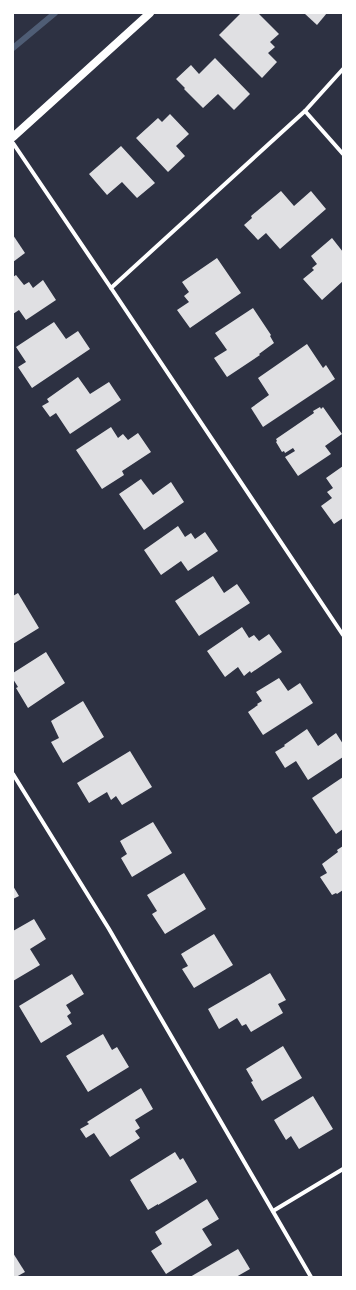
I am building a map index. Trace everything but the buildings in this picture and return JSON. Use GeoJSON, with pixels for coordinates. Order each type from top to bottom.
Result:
{"type":"FeatureCollection","features":[{"type":"Feature","properties":{"kind":"main road"},"geometry":{"type":"LineString","coordinates":[[13,136],[150,13]]}},
{"type":"Feature","properties":{"kind":"street"},"geometry":{"type":"LineString","coordinates":[[111,288],[305,111],[343,69]]}},
{"type":"Feature","properties":{"kind":"street"},"geometry":{"type":"LineString","coordinates":[[305,111],[343,154]]}},
{"type":"Feature","properties":{"kind":"street"},"geometry":{"type":"LineString","coordinates":[[13,143],[343,635]]}},
{"type":"Feature","properties":{"kind":"street"},"geometry":{"type":"LineString","coordinates":[[13,774],[109,928],[311,1277]]}},
{"type":"Feature","properties":{"kind":"street"},"geometry":{"type":"LineString","coordinates":[[273,1211],[343,1169]]}},
{"type":"Feature","properties":{"kind":"waterway"},"geometry":{"type":"LineString","coordinates":[[13,48],[55,13]]}}]}
